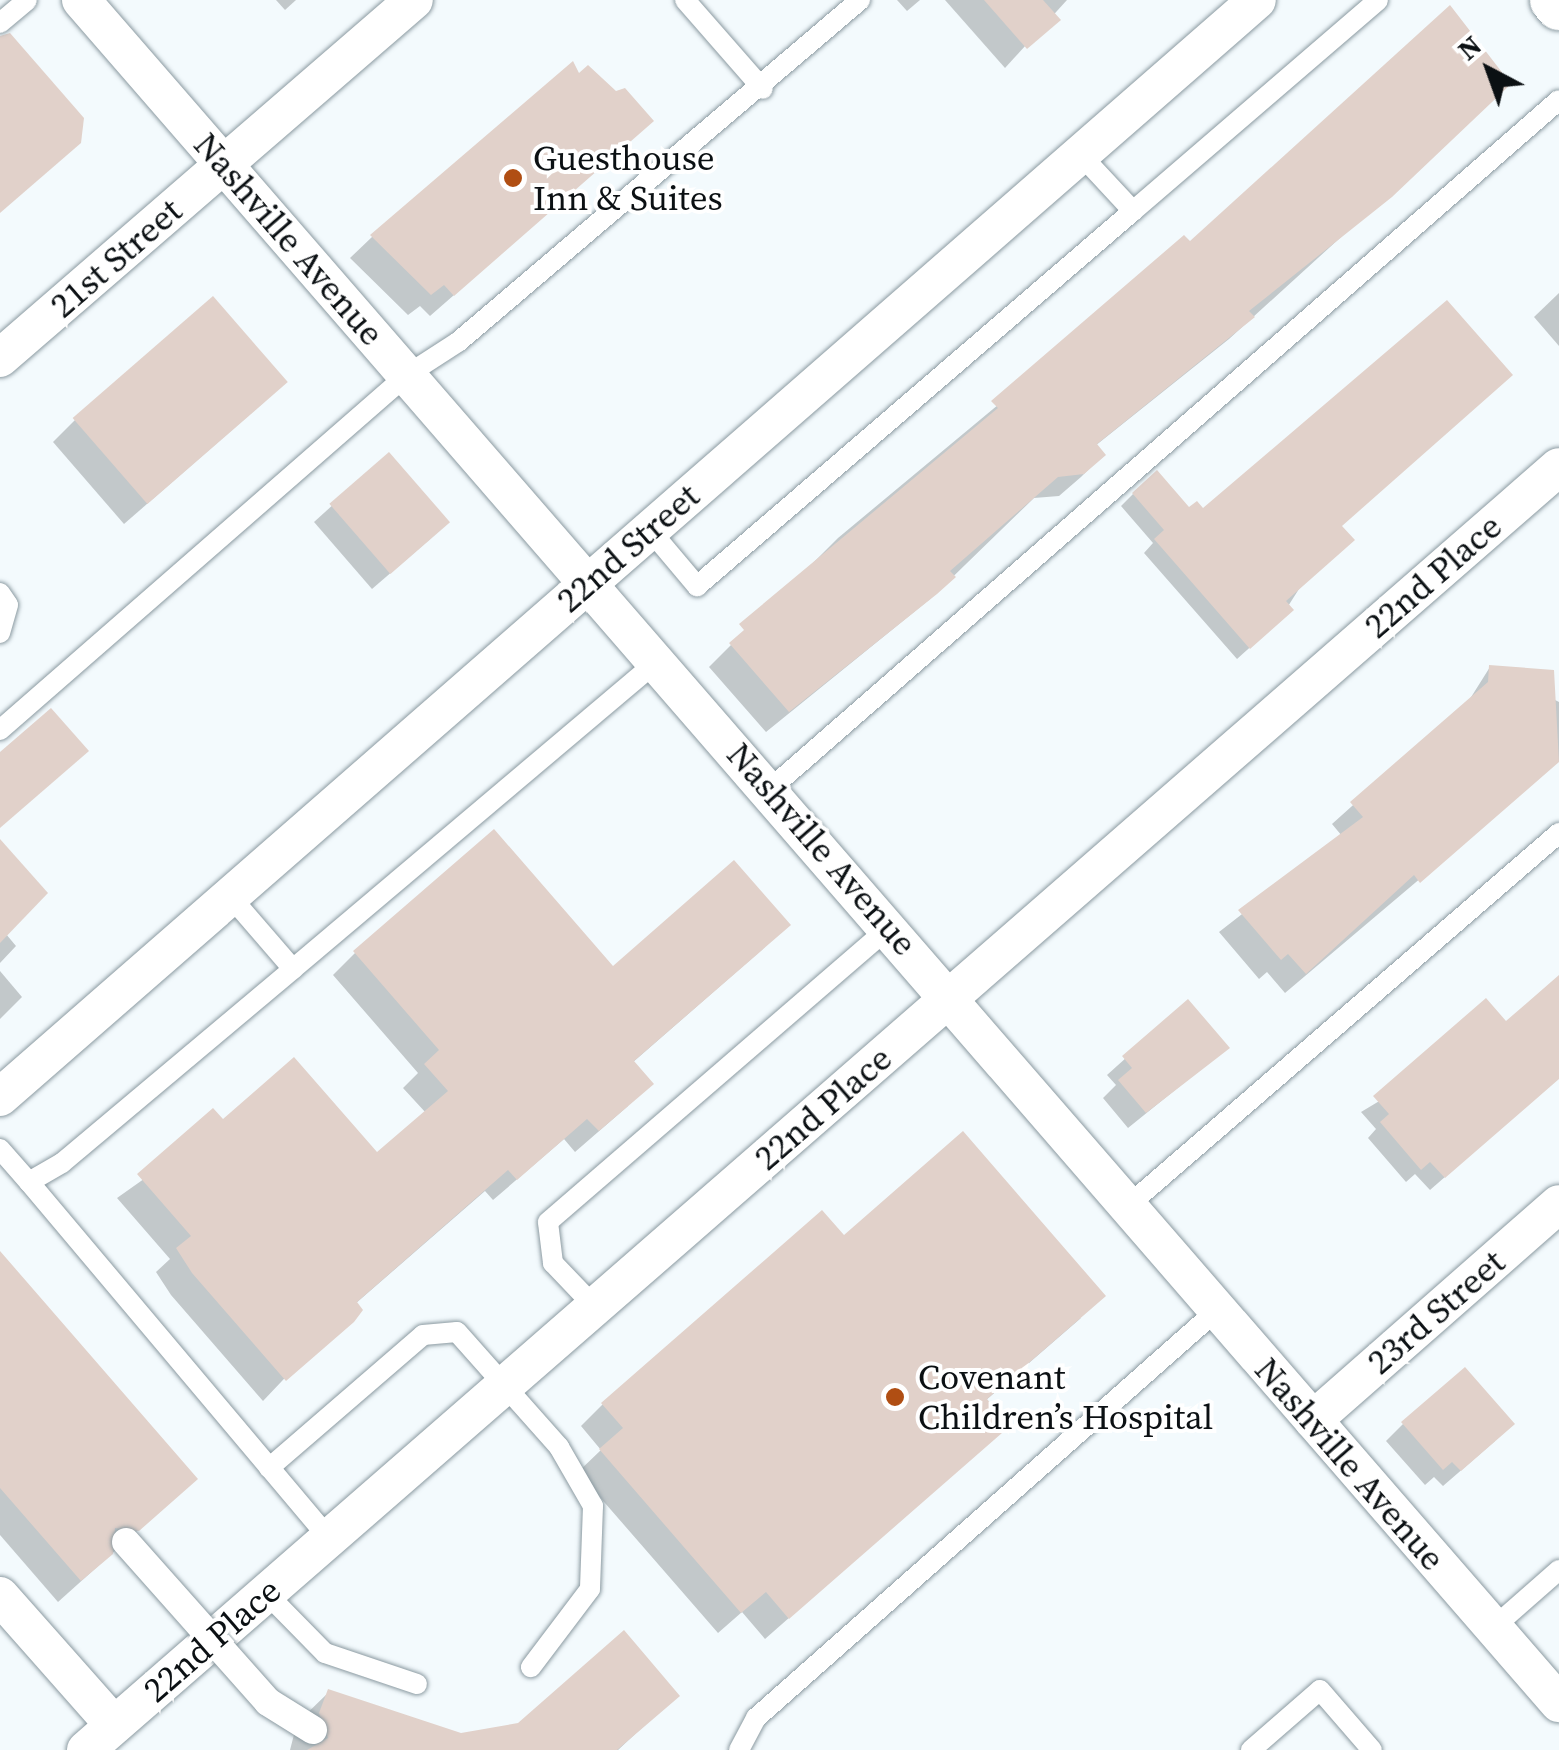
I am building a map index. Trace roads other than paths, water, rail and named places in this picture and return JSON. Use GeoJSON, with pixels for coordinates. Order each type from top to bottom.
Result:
{"type":"FeatureCollection","features":[{"type":"Feature","properties":{"kind":"street","name":"Nashville Avenue"},"geometry":{"type":"LineString","coordinates":[[80,0],[1131,1203],[1216,1312],[1559,1702]]}},
{"type":"Feature","properties":{"kind":"street","name":"21st Street"},"geometry":{"type":"LineString","coordinates":[[0,358],[414,0]]}},
{"type":"Feature","properties":{"kind":"street","name":"22nd Street"},"geometry":{"type":"LineString","coordinates":[[0,1097],[1257,0]]}},
{"type":"Feature","properties":{"kind":"street"},"geometry":{"type":"LineString","coordinates":[[1554,0],[1559,6]]}},
{"type":"Feature","properties":{"kind":"street","name":"22nd Place"},"geometry":{"type":"LineString","coordinates":[[100,1738],[1559,467]]}},
{"type":"Feature","properties":{"kind":"street","name":"23rd Street"},"geometry":{"type":"LineString","coordinates":[[1313,1420],[1559,1204]]}},
{"type":"Feature","properties":{"kind":"street"},"geometry":{"type":"LineString","coordinates":[[126,1542],[268,1702],[313,1730]]}},
{"type":"Feature","properties":{"kind":"street"},"geometry":{"type":"LineString","coordinates":[[0,1596],[100,1738]]}},
{"type":"Feature","properties":{"kind":"lane"},"geometry":{"type":"LineString","coordinates":[[0,23],[27,0]]}},
{"type":"Feature","properties":{"kind":"lane"},"geometry":{"type":"LineString","coordinates":[[686,0],[763,89]]}},
{"type":"Feature","properties":{"kind":"lane"},"geometry":{"type":"LineString","coordinates":[[0,730],[408,375],[763,89],[860,0]]}},
{"type":"Feature","properties":{"kind":"lane"},"geometry":{"type":"LineString","coordinates":[[650,529],[698,586],[1378,0]]}},
{"type":"Feature","properties":{"kind":"lane"},"geometry":{"type":"LineString","coordinates":[[770,789],[1559,100]]}},
{"type":"Feature","properties":{"kind":"lane"},"geometry":{"type":"LineString","coordinates":[[1080,154],[1132,211]]}},
{"type":"Feature","properties":{"kind":"lane"},"geometry":{"type":"LineString","coordinates":[[0,593],[8,605],[0,633]]}},
{"type":"Feature","properties":{"kind":"lane"},"geometry":{"type":"LineString","coordinates":[[29,1182],[293,969],[658,661]]}},
{"type":"Feature","properties":{"kind":"lane"},"geometry":{"type":"LineString","coordinates":[[1131,1203],[1559,833]]}},
{"type":"Feature","properties":{"kind":"lane"},"geometry":{"type":"LineString","coordinates":[[230,896],[293,969]]}},
{"type":"Feature","properties":{"kind":"lane"},"geometry":{"type":"LineString","coordinates":[[595,1307],[553,1263],[548,1222],[890,927]]}},
{"type":"Feature","properties":{"kind":"lane"},"geometry":{"type":"LineString","coordinates":[[0,1149],[328,1538]]}},
{"type":"Feature","properties":{"kind":"lane"},"geometry":{"type":"LineString","coordinates":[[739,1750],[756,1718],[1216,1312]]}},
{"type":"Feature","properties":{"kind":"lane"},"geometry":{"type":"LineString","coordinates":[[269,1468],[424,1335],[457,1332],[558,1446],[593,1506],[590,1589],[531,1667]]}},
{"type":"Feature","properties":{"kind":"lane"},"geometry":{"type":"LineString","coordinates":[[1493,1628],[1559,1570]]}},
{"type":"Feature","properties":{"kind":"lane"},"geometry":{"type":"LineString","coordinates":[[266,1593],[325,1652],[418,1684]]}},
{"type":"Feature","properties":{"kind":"lane"},"geometry":{"type":"LineString","coordinates":[[1251,1750],[1320,1690],[1372,1750]]}},
{"type":"Feature","properties":{"kind":"place","name":"Guesthouse Inn & Suites"},"geometry":{"type":"Point","coordinates":[513,178]}},
{"type":"Feature","properties":{"kind":"place","name":"Covenant Children’s Hospital"},"geometry":{"type":"Point","coordinates":[895,1397]}}]}
